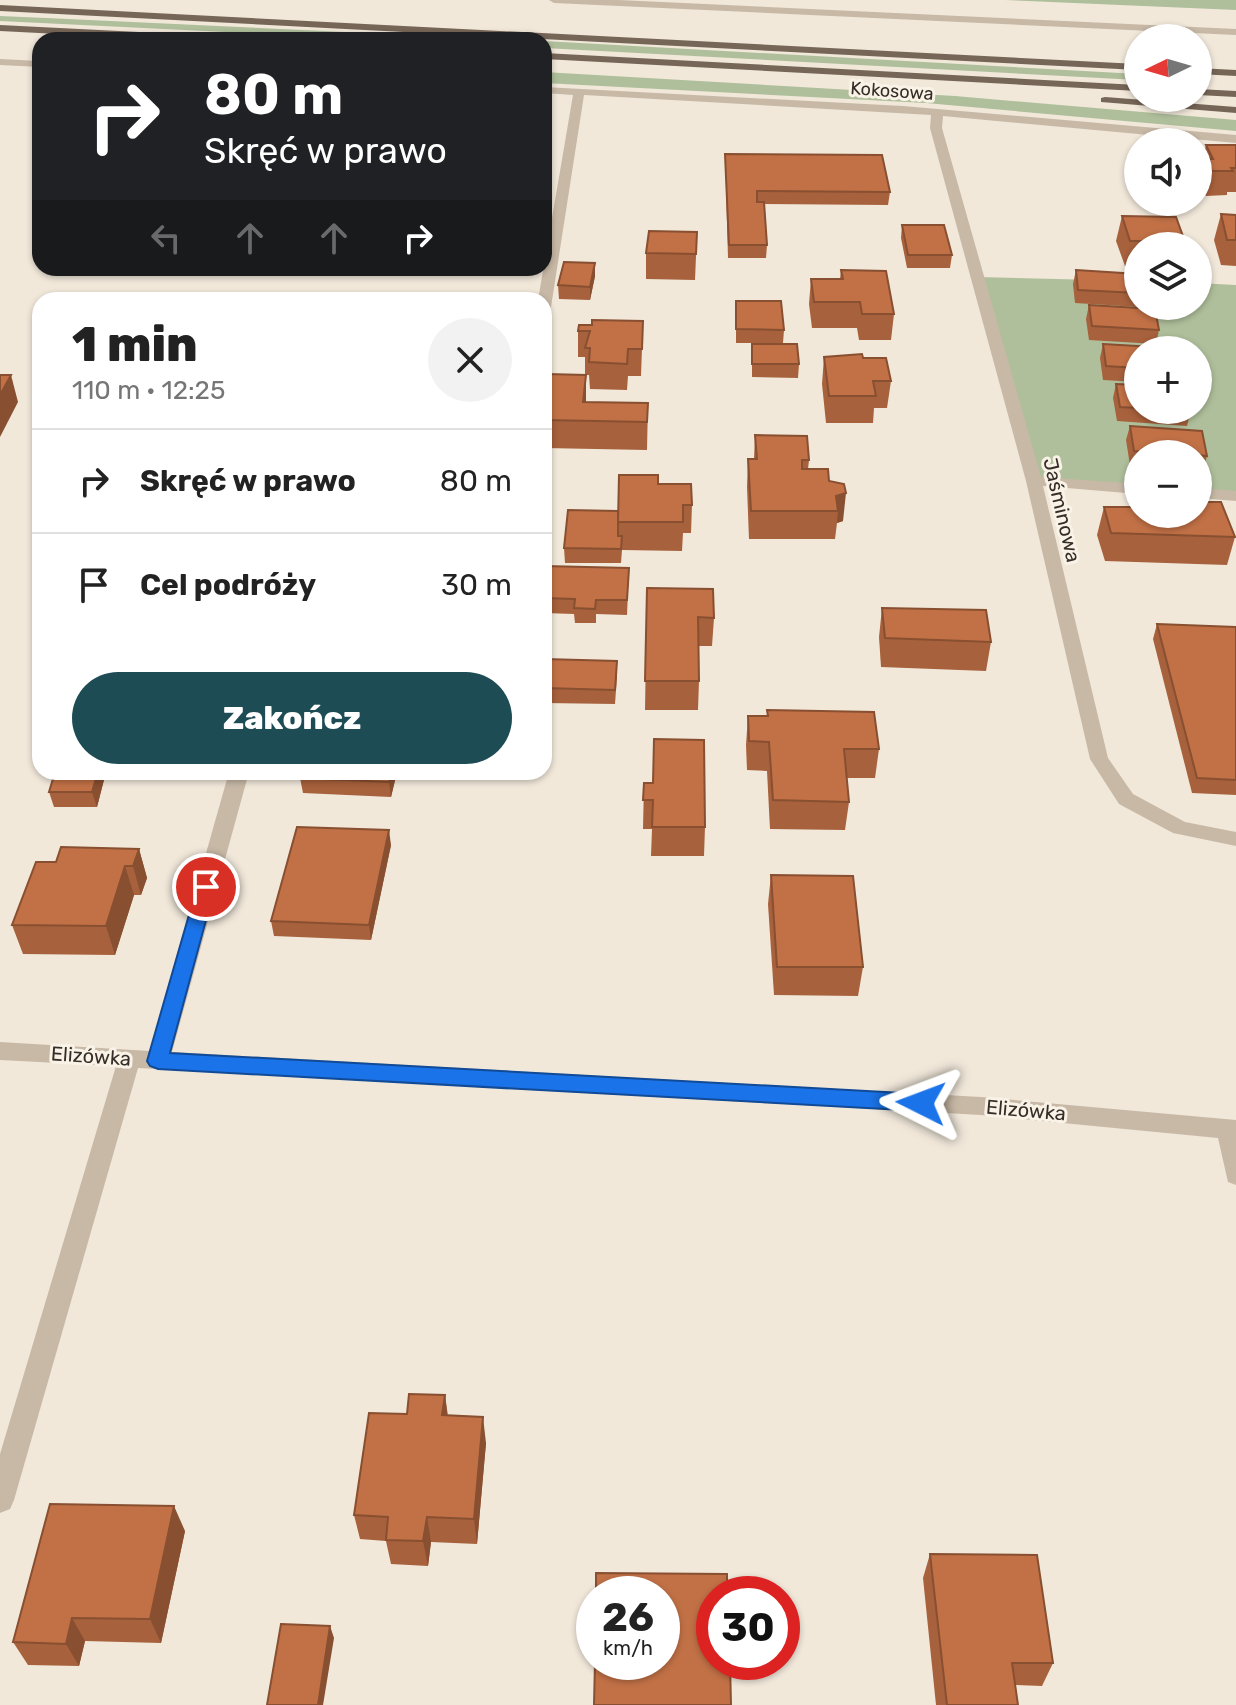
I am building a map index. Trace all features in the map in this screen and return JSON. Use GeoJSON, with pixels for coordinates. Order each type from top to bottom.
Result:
{"type":"FeatureCollection","features":[{"type":"Feature","properties":{"kind":"main road"},"geometry":{"type":"LineString","coordinates":[[0,8],[463,32]]}},
{"type":"Feature","properties":{"kind":"main road"},"geometry":{"type":"LineString","coordinates":[[0,28],[79,32]]}},
{"type":"Feature","properties":{"kind":"main road"},"geometry":{"type":"LineString","coordinates":[[552,37],[1124,66]]}},
{"type":"Feature","properties":{"kind":"main road"},"geometry":{"type":"LineString","coordinates":[[552,56],[1124,87]]}},
{"type":"Feature","properties":{"kind":"main road"},"geometry":{"type":"LineString","coordinates":[[831,71],[932,84],[1236,110]]}},
{"type":"Feature","properties":{"kind":"main road"},"geometry":{"type":"LineString","coordinates":[[1212,72],[1236,73]]}},
{"type":"Feature","properties":{"kind":"main road"},"geometry":{"type":"LineString","coordinates":[[1212,93],[1236,94]]}},
{"type":"Feature","properties":{"kind":"street"},"geometry":{"type":"LineString","coordinates":[[554,0],[1236,32]]}},
{"type":"Feature","properties":{"kind":"street"},"geometry":{"type":"LineString","coordinates":[[0,62],[32,64]]}},
{"type":"Feature","properties":{"kind":"street","name":"Kokosowa"},"geometry":{"type":"LineString","coordinates":[[552,90],[937,112],[1236,139]]}},
{"type":"Feature","properties":{"kind":"street"},"geometry":{"type":"LineString","coordinates":[[552,258],[579,92]]}},
{"type":"Feature","properties":{"kind":"street","name":"Jaśminowa"},"geometry":{"type":"LineString","coordinates":[[937,112],[936,128],[1034,481],[1099,759],[1126,799],[1180,828],[1236,839]]}},
{"type":"Feature","properties":{"kind":"street"},"geometry":{"type":"LineString","coordinates":[[1034,481],[1124,488]]}},
{"type":"Feature","properties":{"kind":"street"},"geometry":{"type":"LineString","coordinates":[[1212,494],[1236,496]]}},
{"type":"Feature","properties":{"kind":"street"},"geometry":{"type":"LineString","coordinates":[[158,1061],[237,780]]}},
{"type":"Feature","properties":{"kind":"street","name":"Elizówka"},"geometry":{"type":"LineString","coordinates":[[0,1051],[981,1106],[1232,1130]]}},
{"type":"Feature","properties":{"kind":"street"},"geometry":{"type":"LineString","coordinates":[[0,1500],[129,1059]]}},
{"type":"Feature","properties":{"kind":"street"},"geometry":{"type":"LineString","coordinates":[[1232,1130],[1236,1175]]}},
{"type":"Feature","properties":{"kind":"green space"},"geometry":{"type":"Polygon","coordinates":[[[1005,0],[1236,0],[1236,10],[1005,0]]]}},
{"type":"Feature","properties":{"kind":"green space"},"geometry":{"type":"Polygon","coordinates":[[[0,16],[343,32],[225,32],[0,21],[0,16]]]}},
{"type":"Feature","properties":{"kind":"green space"},"geometry":{"type":"Polygon","coordinates":[[[552,41],[1124,73],[1124,79],[552,48],[552,41]]]}},
{"type":"Feature","properties":{"kind":"green space"},"geometry":{"type":"Polygon","coordinates":[[[552,72],[955,96],[1236,120],[1236,131],[926,103],[552,83],[552,72]]]}},
{"type":"Feature","properties":{"kind":"green space"},"geometry":{"type":"Polygon","coordinates":[[[977,277],[1124,281],[1124,320],[1212,320],[1212,284],[1236,285],[1236,496],[1212,494],[1212,440],[1124,440],[1124,488],[1034,481],[977,277]]]}},
{"type":"Feature","properties":{"kind":"building"},"geometry":{"type":"Polygon","coordinates":[[[1212,145],[1236,145],[1236,168],[1231,168],[1233,171],[1212,171],[1212,145]]]}},
{"type":"Feature","properties":{"kind":"building"},"geometry":{"type":"Polygon","coordinates":[[[725,154],[882,155],[890,192],[757,191],[757,202],[764,202],[767,245],[729,245],[725,154]]]}},
{"type":"Feature","properties":{"kind":"building"},"geometry":{"type":"Polygon","coordinates":[[[1221,214],[1236,215],[1236,240],[1227,240],[1221,214]]]}},
{"type":"Feature","properties":{"kind":"building"},"geometry":{"type":"Polygon","coordinates":[[[1122,216],[1176,217],[1181,232],[1127,232],[1122,216]]]}},
{"type":"Feature","properties":{"kind":"building"},"geometry":{"type":"Polygon","coordinates":[[[902,225],[944,225],[952,255],[908,255],[902,225]]]}},
{"type":"Feature","properties":{"kind":"building"},"geometry":{"type":"Polygon","coordinates":[[[649,231],[697,232],[696,254],[646,253],[649,231]]]}},
{"type":"Feature","properties":{"kind":"building"},"geometry":{"type":"Polygon","coordinates":[[[564,262],[595,263],[590,287],[558,285],[564,262]]]}},
{"type":"Feature","properties":{"kind":"building"},"geometry":{"type":"Polygon","coordinates":[[[841,270],[886,271],[894,314],[862,314],[860,302],[814,302],[811,279],[843,279],[841,270]]]}},
{"type":"Feature","properties":{"kind":"building"},"geometry":{"type":"Polygon","coordinates":[[[1076,270],[1124,273],[1124,292],[1078,290],[1076,270]]]}},
{"type":"Feature","properties":{"kind":"building"},"geometry":{"type":"Polygon","coordinates":[[[736,301],[781,301],[784,330],[736,329],[736,301]]]}},
{"type":"Feature","properties":{"kind":"building"},"geometry":{"type":"Polygon","coordinates":[[[1089,305],[1124,307],[1124,320],[1157,320],[1159,330],[1092,326],[1089,305]]]}},
{"type":"Feature","properties":{"kind":"building"},"geometry":{"type":"Polygon","coordinates":[[[592,320],[643,321],[642,349],[628,349],[627,364],[589,362],[590,348],[585,348],[590,331],[578,331],[579,325],[592,325],[592,320]]]}},
{"type":"Feature","properties":{"kind":"building"},"geometry":{"type":"Polygon","coordinates":[[[752,344],[797,344],[799,364],[752,364],[752,344]]]}},
{"type":"Feature","properties":{"kind":"building"},"geometry":{"type":"Polygon","coordinates":[[[1103,344],[1124,345],[1124,367],[1106,366],[1103,344]]]}},
{"type":"Feature","properties":{"kind":"building"},"geometry":{"type":"Polygon","coordinates":[[[862,354],[863,358],[886,358],[891,381],[873,381],[876,396],[829,396],[824,357],[862,354]]]}},
{"type":"Feature","properties":{"kind":"building"},"geometry":{"type":"Polygon","coordinates":[[[552,374],[586,375],[583,402],[648,403],[647,422],[552,420],[552,374]]]}},
{"type":"Feature","properties":{"kind":"building"},"geometry":{"type":"Polygon","coordinates":[[[0,375],[11,375],[0,395],[0,375]]]}},
{"type":"Feature","properties":{"kind":"building"},"geometry":{"type":"Polygon","coordinates":[[[1116,384],[1124,384],[1124,407],[1120,407],[1116,384]]]}},
{"type":"Feature","properties":{"kind":"building"},"geometry":{"type":"Polygon","coordinates":[[[1130,426],[1202,431],[1204,440],[1132,440],[1130,426]]]}},
{"type":"Feature","properties":{"kind":"building"},"geometry":{"type":"Polygon","coordinates":[[[755,435],[807,436],[809,460],[802,460],[802,469],[828,469],[829,481],[844,484],[846,493],[836,496],[838,511],[751,511],[748,459],[757,459],[755,435]]]}},
{"type":"Feature","properties":{"kind":"building"},"geometry":{"type":"Polygon","coordinates":[[[619,475],[658,475],[658,484],[691,484],[692,505],[683,505],[683,522],[618,522],[619,475]]]}},
{"type":"Feature","properties":{"kind":"building"},"geometry":{"type":"Polygon","coordinates":[[[1212,502],[1221,502],[1235,537],[1111,533],[1104,507],[1124,507],[1124,528],[1212,528],[1212,502]]]}},
{"type":"Feature","properties":{"kind":"building"},"geometry":{"type":"Polygon","coordinates":[[[568,510],[618,511],[621,549],[564,548],[568,510]]]}},
{"type":"Feature","properties":{"kind":"building"},"geometry":{"type":"Polygon","coordinates":[[[552,566],[629,568],[627,600],[596,600],[595,609],[574,608],[575,599],[552,598],[552,566]]]}},
{"type":"Feature","properties":{"kind":"building"},"geometry":{"type":"Polygon","coordinates":[[[647,588],[713,589],[714,618],[698,617],[699,681],[645,681],[647,588]]]}},
{"type":"Feature","properties":{"kind":"building"},"geometry":{"type":"Polygon","coordinates":[[[882,608],[986,610],[991,642],[885,638],[882,608]]]}},
{"type":"Feature","properties":{"kind":"building"},"geometry":{"type":"Polygon","coordinates":[[[1157,624],[1236,627],[1236,780],[1197,778],[1157,624]]]}},
{"type":"Feature","properties":{"kind":"building"},"geometry":{"type":"Polygon","coordinates":[[[552,659],[617,661],[615,690],[552,688],[552,659]]]}},
{"type":"Feature","properties":{"kind":"building"},"geometry":{"type":"Polygon","coordinates":[[[767,710],[874,712],[879,749],[844,749],[849,802],[773,800],[769,742],[749,741],[748,716],[768,716],[767,710]]]}},
{"type":"Feature","properties":{"kind":"building"},"geometry":{"type":"Polygon","coordinates":[[[654,739],[704,740],[705,827],[652,827],[653,800],[643,800],[644,783],[653,783],[654,739]]]}},
{"type":"Feature","properties":{"kind":"building"},"geometry":{"type":"Polygon","coordinates":[[[53,780],[96,780],[92,792],[49,792],[53,780]]]}},
{"type":"Feature","properties":{"kind":"building"},"geometry":{"type":"Polygon","coordinates":[[[344,780],[390,780],[389,782],[344,780]]]}},
{"type":"Feature","properties":{"kind":"building"},"geometry":{"type":"Polygon","coordinates":[[[297,827],[389,830],[369,925],[271,921],[297,827]]]}},
{"type":"Feature","properties":{"kind":"building"},"geometry":{"type":"Polygon","coordinates":[[[61,847],[139,849],[133,866],[125,866],[106,926],[12,925],[36,862],[56,862],[61,847]]]}},
{"type":"Feature","properties":{"kind":"building"},"geometry":{"type":"Polygon","coordinates":[[[771,875],[853,876],[863,967],[777,967],[771,875]]]}},
{"type":"Feature","properties":{"kind":"building"},"geometry":{"type":"Polygon","coordinates":[[[409,1394],[445,1395],[442,1415],[483,1417],[474,1519],[427,1517],[423,1541],[386,1540],[388,1517],[354,1515],[369,1413],[407,1414],[409,1394]]]}},
{"type":"Feature","properties":{"kind":"building"},"geometry":{"type":"Polygon","coordinates":[[[50,1504],[174,1506],[150,1619],[72,1618],[66,1644],[13,1642],[50,1504]]]}},
{"type":"Feature","properties":{"kind":"building"},"geometry":{"type":"Polygon","coordinates":[[[930,1554],[1037,1555],[1053,1663],[1012,1663],[1018,1705],[947,1705],[930,1554]]]}},
{"type":"Feature","properties":{"kind":"building"},"geometry":{"type":"Polygon","coordinates":[[[596,1573],[727,1574],[696,1576],[696,1680],[730,1680],[731,1705],[594,1705],[595,1680],[680,1680],[680,1576],[596,1576],[596,1573]]]}},
{"type":"Feature","properties":{"kind":"building"},"geometry":{"type":"Polygon","coordinates":[[[281,1624],[330,1626],[318,1705],[267,1705],[281,1624]]]}},
{"type":"Feature","properties":{"kind":"route"},"geometry":{"type":"LineString","coordinates":[[206,887],[158,1061],[921,1103]]}}]}
